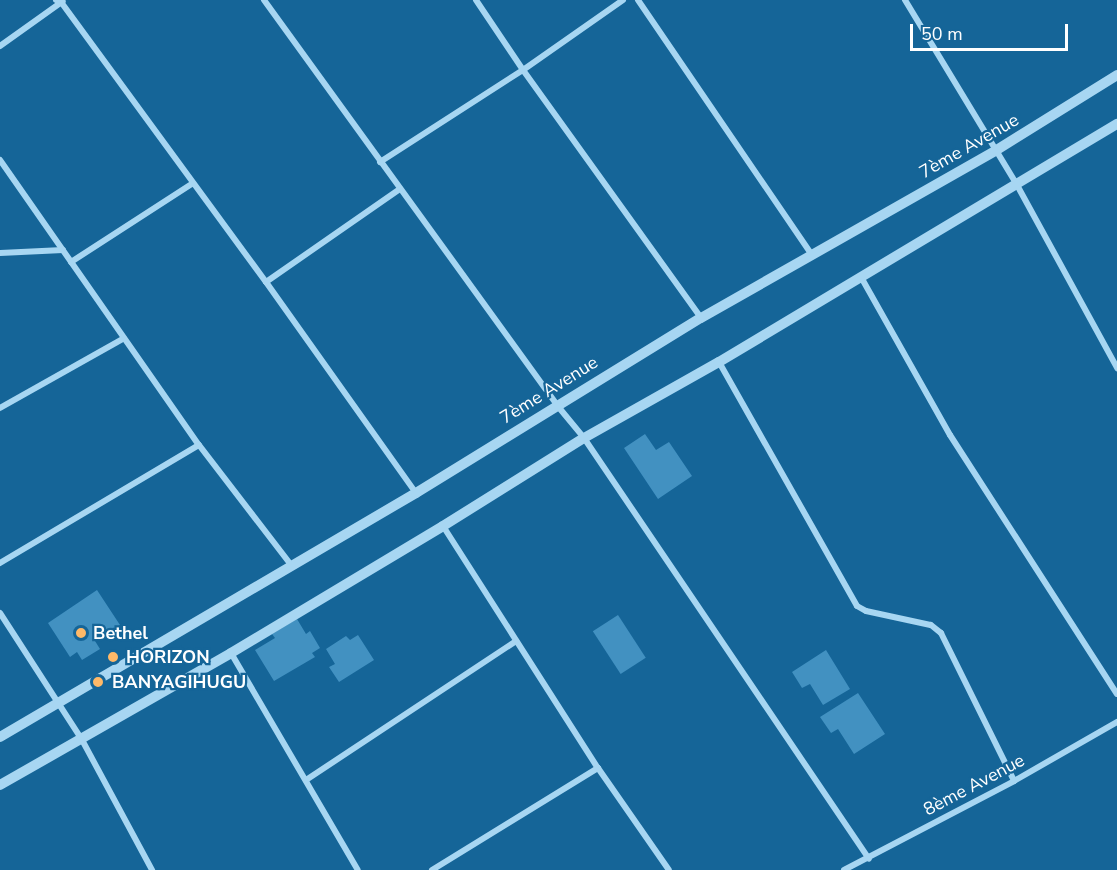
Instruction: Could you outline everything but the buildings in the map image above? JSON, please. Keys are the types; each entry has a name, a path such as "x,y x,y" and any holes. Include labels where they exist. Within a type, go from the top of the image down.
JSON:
{"street":[{"path":"264,0 556,404 584,438 869,859"},
{"path":"476,0 523,70 701,318"},
{"path":"380,162 523,70 623,0"},
{"path":"638,0 812,255"},
{"path":"905,0 1017,185 1117,368"},
{"path":"0,46 60,1 266,282 416,493"},
{"name":"7ème Avenue","path":"0,737 416,493 556,404 701,318 995,150 1117,75"},
{"path":"0,785 231,653 443,526 584,438 719,362 1117,124"},
{"path":"0,160 199,445 291,565"},
{"path":"71,262 193,183"},
{"path":"266,282 400,189"},
{"path":"0,253 63,250"},
{"path":"861,277 950,435 1117,694"},
{"path":"0,408 124,338"},
{"path":"719,362 856,606 866,611 931,625 941,633 1014,781"},
{"path":"0,563 199,445"},
{"path":"443,526 598,768 669,870"},
{"path":"0,613 81,738 152,870"},
{"path":"306,780 516,641"},
{"path":"231,653 358,870"},
{"name":"8ème Avenue","path":"844,870 869,859 1014,781 1117,722"},
{"path":"432,870 598,768"}],"place":[{"name":"Bethel","path":"81,633"},
{"name":"HORIZON","path":"113,657"},
{"name":"BANYAGIHUGU","path":"98,682"}]}
